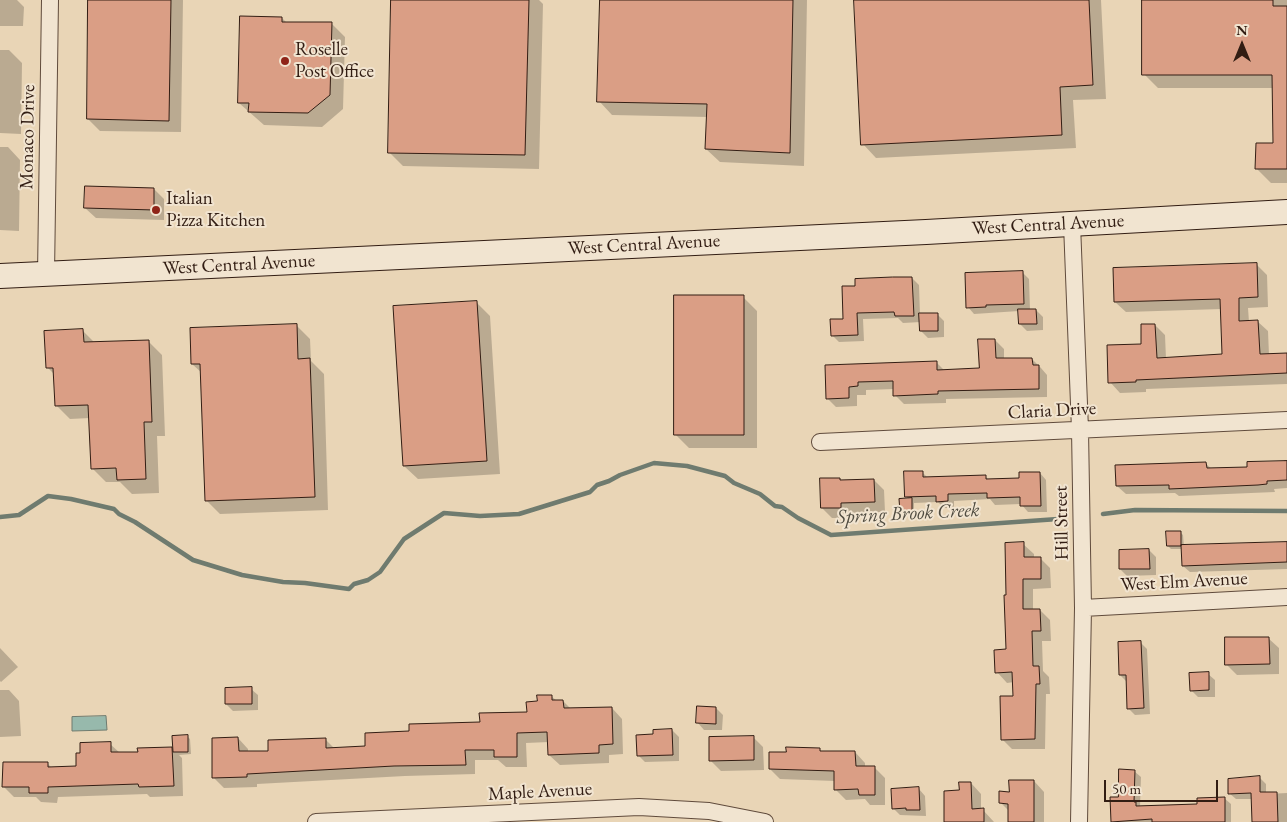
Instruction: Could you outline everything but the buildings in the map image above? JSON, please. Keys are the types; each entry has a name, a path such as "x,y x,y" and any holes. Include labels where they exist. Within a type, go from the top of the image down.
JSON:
{"street":[{"name":"Monaco Drive","path":"46,274 50,0"},
{"name":"West Central Avenue","path":"0,276 1287,212"},
{"name":"Hill Street","path":"1072,224 1080,430 1083,608 1079,822"},
{"name":"Claria Drive","path":"820,442 1287,420"},
{"name":"West Elm Avenue","path":"1083,608 1287,597"},
{"name":"Maple Avenue","path":"316,822 499,818 639,807 709,811 765,822"}],"shaded area":[{"path":"106,716 107,730 72,731 72,717"}],"waterway":[{"name":"Spring Brook Creek","path":"0,517 19,515 48,496 71,499 114,509 193,560 242,575 283,582 349,589 354,584 368,580 380,572 404,539 444,513 480,516 519,514 590,492 597,485 654,463 687,466 725,476 734,483 760,494 775,506 782,507 798,518 831,535 1058,519"},
{"name":"Spring Brook Creek","path":"1103,514 1135,510 1287,511"}],"place":[{"name":"Roselle Post Office","path":"285,61"},
{"name":"Italian Pizza Kitchen","path":"156,210"}]}
